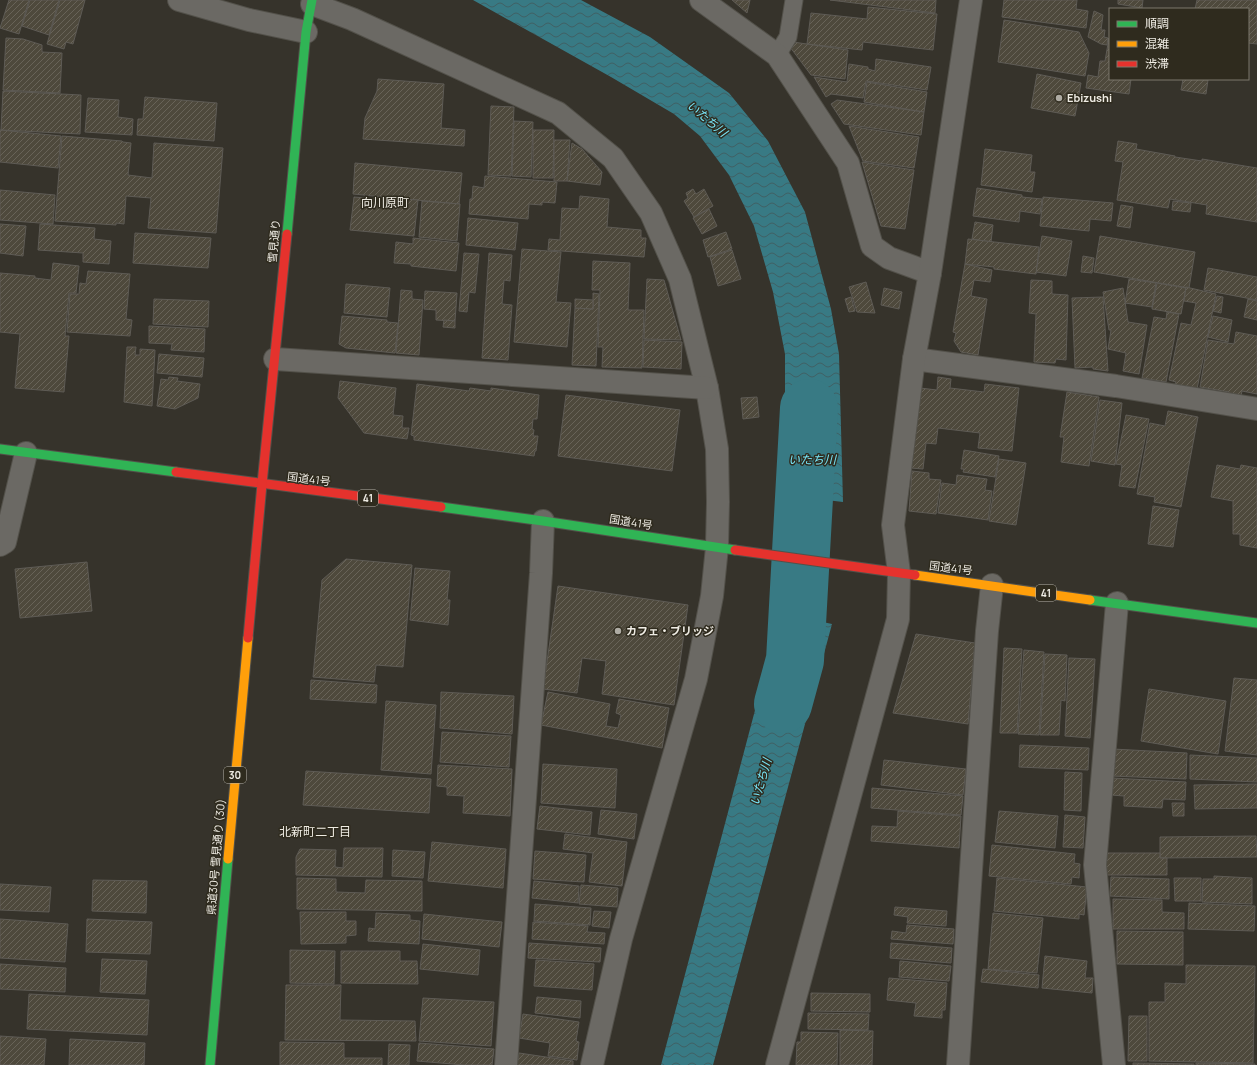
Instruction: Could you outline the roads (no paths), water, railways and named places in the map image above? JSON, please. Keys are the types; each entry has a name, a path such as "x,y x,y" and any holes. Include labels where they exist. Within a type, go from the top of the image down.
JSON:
{"main road":[{"name":"雪見通り","path":"262,484 306,32 312,2"},
{"name":"国道41号","path":"0,449 543,520 836,564 1257,623"},
{"name":"県道30号 雪見通り (30)","path":"210,1065 262,484"}],"street":[{"path":"179,0 249,20 306,32"},
{"path":"701,0 777,55 848,163 872,246 890,258 930,273"},
{"path":"777,1065 898,619 899,573 893,525 914,359 930,273 971,0"},
{"path":"312,2 558,113 613,158 651,213 680,279 707,388 717,449 718,502 726,548 712,596 696,680 621,939 592,1065"},
{"path":"275,359 707,388"},
{"path":"914,359 1116,386 1257,409"},
{"path":"0,545 5,542 26,453"},
{"path":"506,1065 541,574 543,520"},
{"path":"958,1065 987,631 992,585"},
{"path":"1114,1065 1095,864 1117,603"}],"lane":[{"path":"777,55 788,37 794,0"}],"water":[{"name":"いたち川","path":"473,0 581,0 650,37 729,93 768,141 805,212 831,309 839,354 843,502 818,499 819,491 804,489 802,497 779,494 785,441 785,354 773,292 754,226 729,175 700,136 674,114"},
{"name":"いたち川","path":"780,616 793,619 796,626 804,629 809,619 832,624 713,1065 661,1065"}],"waterway":[{"name":"いたち川","path":"783,704 795,660 809,408"}],"place":[{"name":"Ebizushi","path":"1059,98"},
{"name":"カフェ・ブリッジ","path":"618,631"}],"district":[{"name":"向川原町","path":"385,203"},
{"name":"北新町二丁目","path":"315,832"}]}
